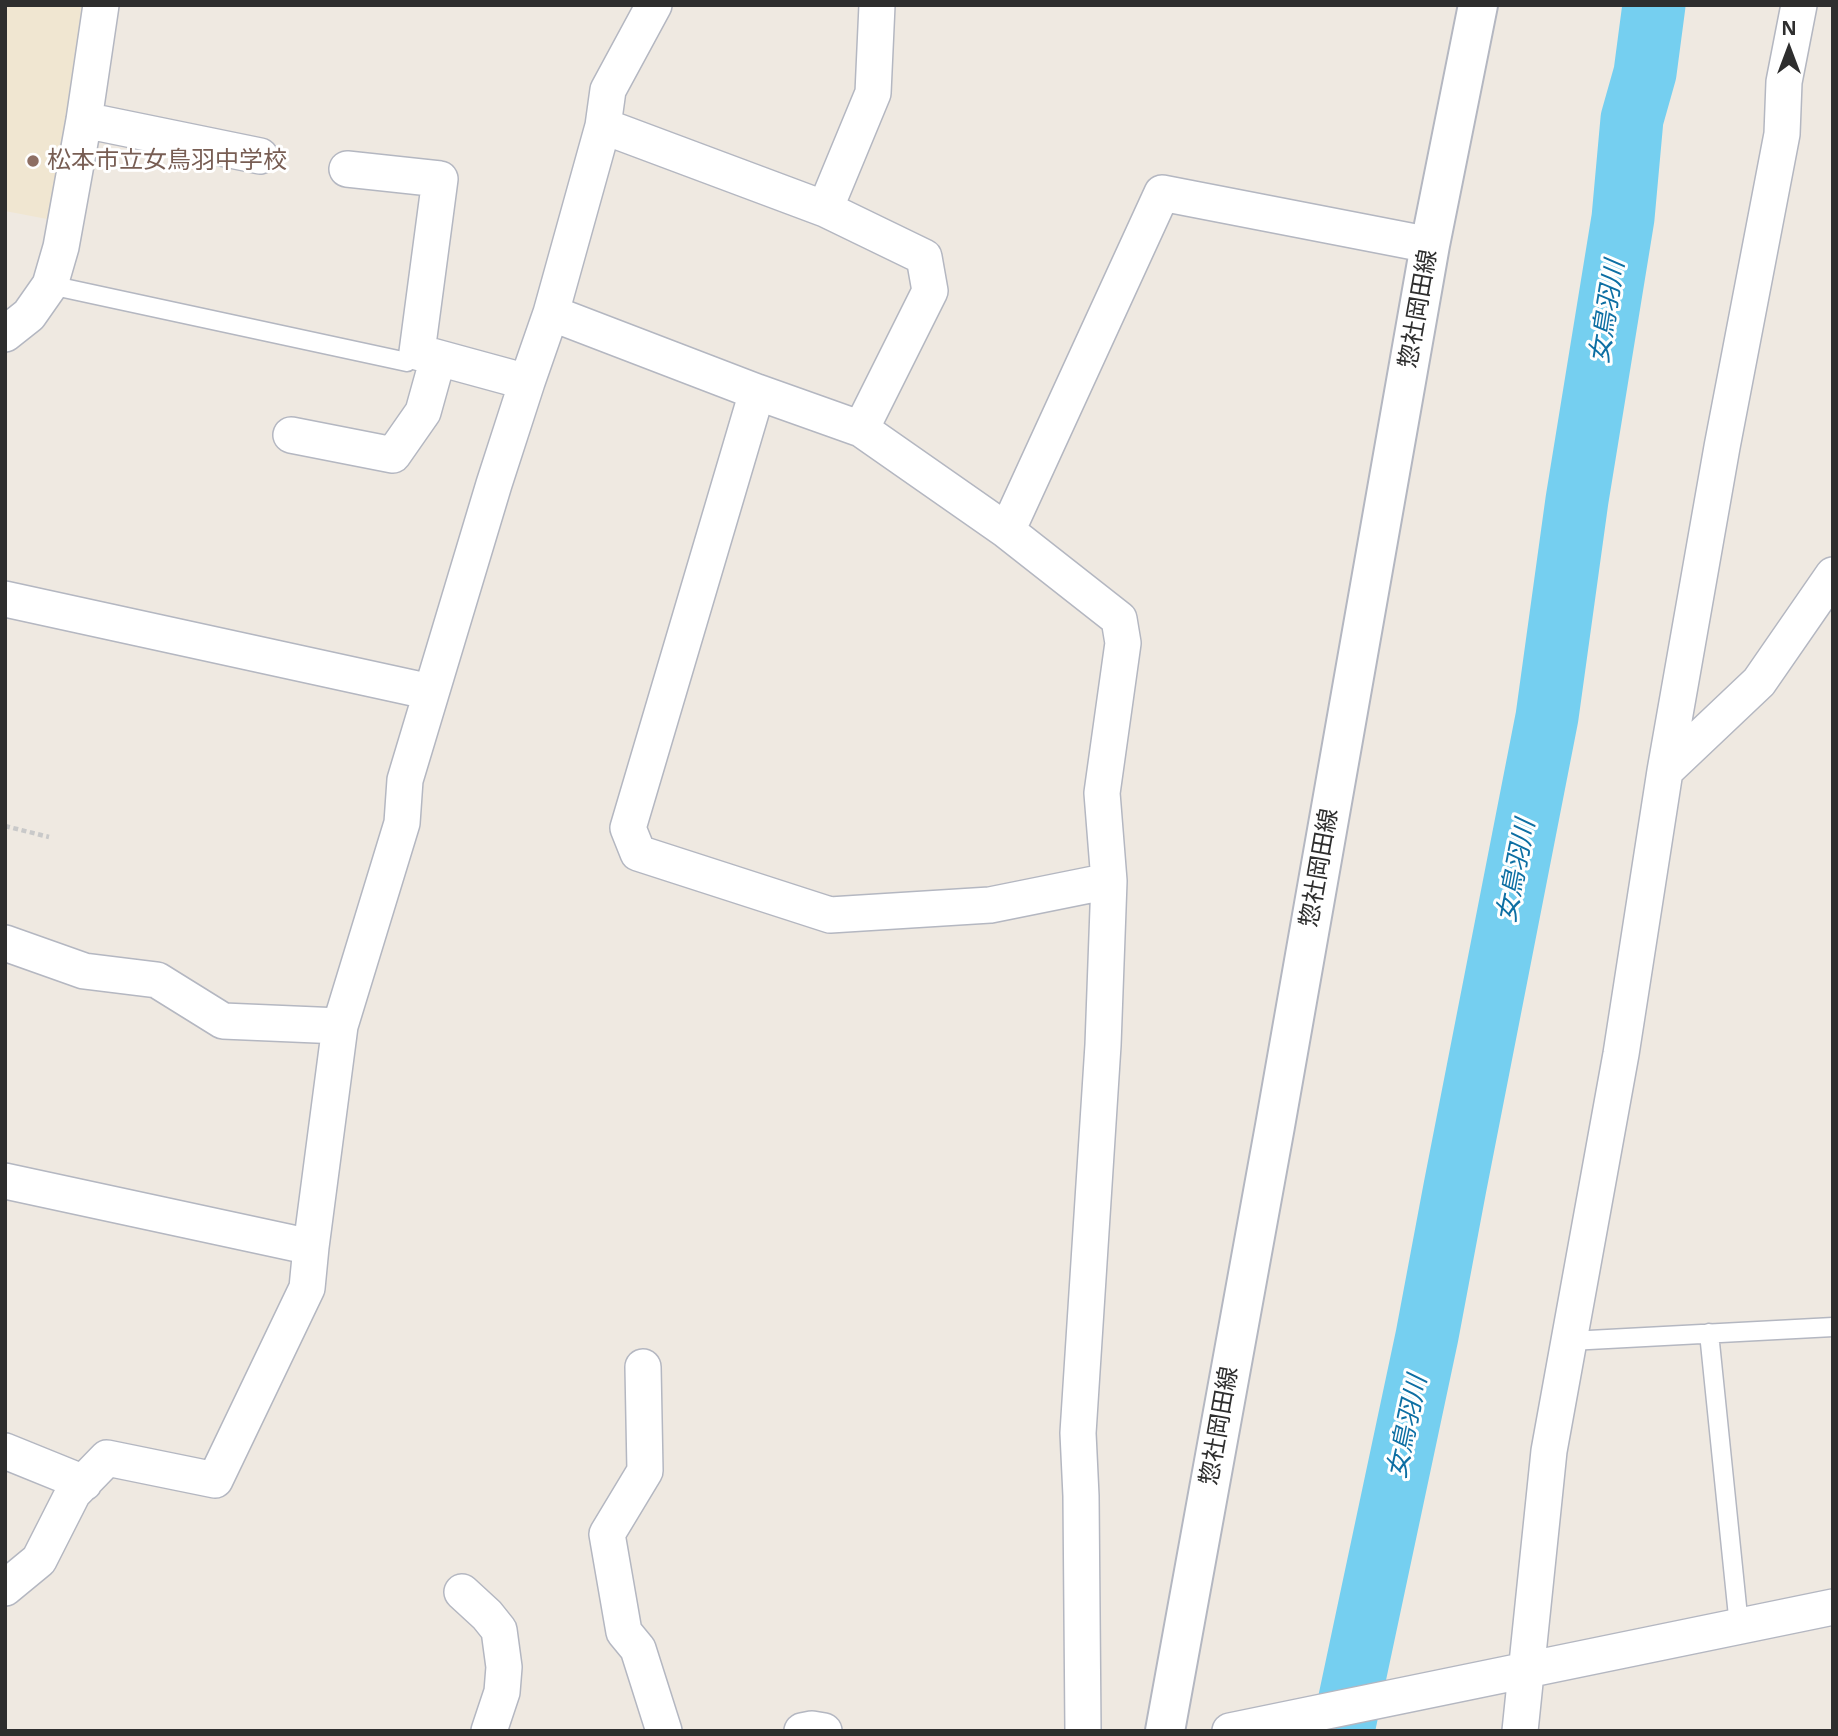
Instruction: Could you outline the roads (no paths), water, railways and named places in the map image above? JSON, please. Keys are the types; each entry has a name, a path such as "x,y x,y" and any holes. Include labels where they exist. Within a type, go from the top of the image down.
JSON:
{"main road":[{"name":"惣社岡田線","path":"1165,1731 1430,245 1478,5"}],"street":[{"path":"5,334 29,315 50,285 61,247 101,5"},
{"path":"5,1588 39,1560 73,1493 107,1458 215,1480 307,1288 340,1026 402,823 405,780 494,484 551,313 603,126 608,90 654,5"},
{"path":"825,209 873,93 877,5"},
{"path":"1520,1731 1515,1672 1549,1451 1621,1054 1665,771 1722,447 1782,134 1784,82 1799,5"},
{"path":"84,120 260,156"},
{"path":"603,126 825,209 924,257 930,291 861,429"},
{"path":"291,435 393,455 423,412 440,179 347,169"},
{"path":"1007,531 1162,193 1430,245"},
{"path":"551,313 861,429 1007,531 1119,619 1123,643 1102,793 1109,881 1103,1045 1078,1433 1083,1731"},
{"path":"427,355 527,382"},
{"path":"757,392 628,828 638,853 830,915 990,905 1109,881"},
{"path":"1665,771 1759,682 1833,575"},
{"path":"5,599 431,692"},
{"path":"5,943 84,971 156,979 223,1021 340,1026"},
{"path":"5,1181 311,1247"},
{"path":"643,1367 645,1471 607,1534 624,1632 638,1648 664,1731"},
{"path":"5,1451 84,1483"},
{"path":"462,1592 499,1630 504,1667 502,1692 489,1731"},
{"path":"1230,1731 1833,1607"},
{"path":"802,1731 824,1731"}],"lane":[{"path":"50,285 407,362 427,355"},
{"path":"1570,1341 1833,1327"},
{"path":"1709,1333 1739,1626"}],"waterway":[{"name":"女鳥羽川","path":"1343,1731 1427,1336 1547,717 1577,500 1623,218 1632,119 1645,73 1654,5"}],"place":[{"name":"松本市立女鳥羽中学校","path":"33,161"}]}
